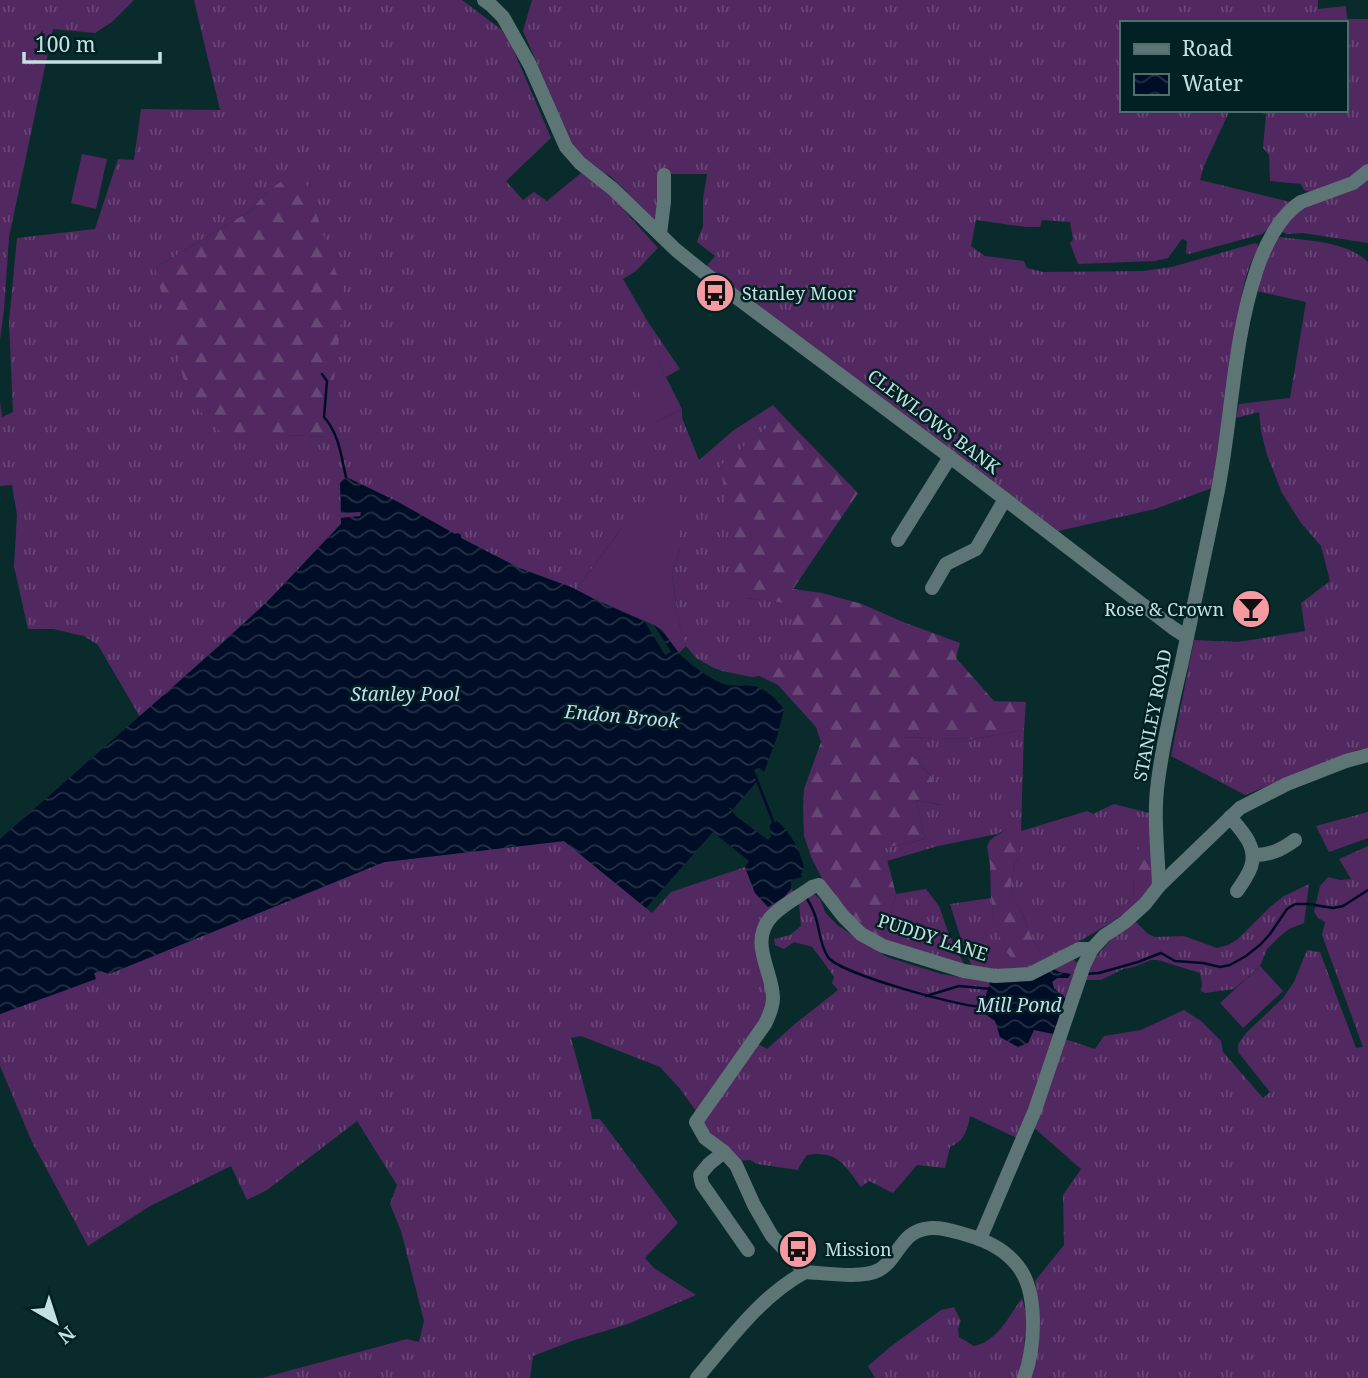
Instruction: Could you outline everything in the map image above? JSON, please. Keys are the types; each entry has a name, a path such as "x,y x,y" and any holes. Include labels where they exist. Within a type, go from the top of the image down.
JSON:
{"street":[{"name":"CLEWLOWS BANK","path":"484,0 503,17 516,39 566,147 580,163 613,189 676,250 1187,637"},
{"name":"STANLEY ROAD","path":"1159,886 1156,823 1158,782 1218,489 1245,309 1256,271 1264,250 1293,207 1353,183 1368,171"},
{"path":"660,234 664,175"},
{"path":"898,540 950,457"},
{"path":"932,588 946,565 976,549 1005,499"},
{"path":"980,1239 1035,1110 1084,965 1092,949 1104,936 1145,904 1159,886 1240,808 1287,784 1368,755"},
{"path":"1230,817 1250,842 1253,855 1251,867 1237,891"},
{"path":"1253,855 1269,855 1295,840"},
{"name":"PUDDY LANE","path":"805,1272 772,1236 736,1165 705,1138 696,1122 765,1024 771,1010 774,997 761,939 771,916 819,885 861,934 883,946 964,971 995,976 1030,974 1079,949 1092,949"},
{"path":"724,1153 700,1175 702,1184 748,1250"},
{"path":"697,1378 740,1326 787,1282 805,1272 868,1274 887,1264 903,1242 916,1232 930,1228 946,1228 980,1239 999,1250 1017,1264 1023,1274 1033,1314 1033,1332 1024,1378"}],"green space":[{"path":"0,0 134,0 113,21 95,33 53,29 9,237 0,340"},
{"path":"194,0 462,0 502,30 513,49 551,138 506,181 523,200 534,192 547,201 581,173 607,191 658,248 636,271 623,279 680,369 666,377 659,363 654,423 682,409 682,418 699,460 734,430 773,405 782,415 721,466 746,598 792,603 792,661 752,672 759,676 752,677 722,671 696,658 686,646 679,623 672,575 680,549 621,529 576,590 519,568 346,477 341,512 361,512 361,517 341,518 341,524 267,602 140,717 98,645 84,636 53,629 28,629 14,566 17,515 12,485 0,486 0,402 2,417 13,412 9,322 17,238 95,229 118,159 134,160 141,109 220,110","holes":["267,192 327,437 288,435 155,268 250,211"]},
{"path":"532,0 1318,0 1318,9 1346,6 1347,19 1368,19 1368,166 1355,177 1309,192 1304,190 1301,184 1270,181 1269,155 1263,148 1266,114 1258,112 1347,112 1347,21 1120,21 1120,112 1229,112 1200,180 1290,202 1262,234 1189,254 1186,253 1187,241 1182,239 1168,258 1155,261 1078,264 1070,243 1073,240 1070,222 1042,220 1040,227 1026,227 976,220 971,246 985,256 1024,261 1027,268 1043,272 1143,271 1172,267 1252,244 1258,245 1243,290 1212,488 1155,509 1058,531 706,267 715,256 697,242 703,226 707,174 662,174 659,223 648,218 610,176 594,168 576,153 523,31"},
{"path":"82,154 107,159 96,209 71,203"},
{"path":"287,177 305,180 344,296 327,437 223,434 189,400 155,268 250,211 267,192"},
{"path":"1368,179 1368,243 1282,232 1291,214"},
{"path":"1280,237 1338,246 1368,262 1368,748 1245,795 1171,756 1194,640 1238,642 1305,631 1301,603 1330,581 1321,546 1301,523 1282,493 1267,455 1259,412 1236,418 1239,404 1290,398 1306,302 1256,291 1274,241"},
{"path":"659,363 682,409 654,423 631,377"},
{"path":"782,415 858,493 793,589 822,593 862,604 960,643 956,658 994,701 1026,702 1024,730 973,739 901,737 913,757 931,776 942,805 916,800 925,839 884,848 896,894 884,942 862,930 829,892 804,836 804,789 821,742 816,727 778,685 751,672 769,660 792,661 792,604 746,598 735,588 721,465"},
{"path":"680,478 680,549 672,575 679,623 686,646 679,653 662,630 654,625 576,590 621,529"},
{"path":"1024,730 1021,831 1087,811 1093,814 1114,804 1149,813 1151,833 1134,878 1133,899 1106,920 1107,925 1046,961 1010,891 1014,865 1019,857 1006,829 997,834 938,846 887,861 884,848 925,839 916,800 941,805 931,776 913,757 900,737 973,739"},
{"path":"1368,812 1368,838 1329,852 1316,826"},
{"path":"1006,829 1021,831 1022,844 1014,865 1010,891 1046,961 1037,966 1020,969 1006,951 994,924 991,898 987,846 990,840"},
{"path":"1151,833 1153,884 1140,902 1107,925 1106,920 1133,899 1137,854 1145,838"},
{"path":"564,841 652,913 671,892 745,867 755,893 783,898 791,888 796,896 762,926 771,998 767,1012 696,1111 660,1067 581,1036 571,1038 592,1119 600,1119 678,1223 645,1258 654,1268 696,1295 628,1324 533,1356 530,1378 262,1378 407,1339 419,1342 424,1321 401,1231 390,1204 397,1185 357,1121 267,1190 247,1200 231,1166 150,1206 88,1246 32,1142 0,1066 0,1014 95,979 93,973 101,971 109,974 384,862"},
{"path":"1368,846 1368,1378 1030,1378 1038,1318 1035,1281 1064,1245 1063,1195 1081,1169 1032,1126 1065,1039 1095,1049 1104,1036 1141,1030 1184,1010 1201,1021 1221,1041 1223,1052 1263,1098 1270,1092 1238,1052 1238,1044 1283,998 1294,982 1307,950 1320,952 1356,1048 1363,1047 1322,935 1325,922 1314,912 1320,886 1328,877 1351,879 1339,859"},
{"path":"1309,884 1304,923 1279,937 1267,949 1260,966 1234,989 1205,993 1201,991 1200,973 1158,960 1123,969 1101,980 1085,980 1105,946 1135,921 1155,937 1184,936 1217,948 1238,939 1271,906 1284,896"},
{"path":"926,889 939,906 950,937 966,968 884,942 896,894"},
{"path":"813,893 837,925 887,957 941,974 990,982 1034,1029 1054,988 1052,982 1057,978 1068,978 1070,974 1050,967 1074,960 1078,964 1019,1139 970,1116 964,1135 950,1147 945,1168 917,1165 893,1193 869,1181 861,1187 839,1161 826,1155 807,1155 798,1170 757,1164 750,1160 737,1161 706,1134 703,1120 758,1044 767,1049 838,990 832,983 833,975 812,947 794,942 784,949 775,945 774,939 790,935 801,926 799,903"},
{"path":"991,898 994,924 1020,969 973,969 950,904"},
{"path":"1260,966 1283,991 1243,1028 1220,1003"},
{"path":"1022,1298 1026,1313 1023,1370 1020,1378 875,1378 868,1366 941,1310 954,1307 961,1321 959,1337 974,1346 982,1344 996,1334"}],"water":[{"name":"Stanley Pool","path":"346,477 455,534 458,533 461,538 519,568 571,587 645,622 665,655 671,652 654,625 683,657 711,678 730,685 754,686 771,695 784,709 764,772 760,768 755,769 753,774 758,780 733,809 728,807 768,840 771,837 770,824 777,821 791,836 800,855 804,868 802,877 791,880 791,889 783,898 768,907 755,893 745,867 749,861 713,832 646,908 564,841 384,862 109,974 101,971 94,973 96,979 0,1014 0,839 267,602 341,524 341,518 360,516 361,512 341,513 340,483"},
{"name":"Mill Pond","path":"1050,967 1071,974 1068,978 1057,978 1052,982 1054,988 1066,999 1053,1034 1034,1030 1028,1043 1018,1047 1000,1037 995,1021 981,1011 990,982"}],"waterway":[{"path":"322,374 327,381 324,417 336,438 346,477"},
{"name":"Endon Brook","path":"751,769 774,824"},
{"name":"Endon Brook","path":"1085,974 1099,973 1161,953 1175,961 1220,967 1230,965 1261,944 1287,909 1295,904 1333,908 1343,906 1368,890"},
{"name":"Endon Brook","path":"806,897 815,915 822,945 828,957 837,964 902,988 953,1002 985,1007"},
{"path":"926,996 959,986 991,989"}],"place":[{"name":"Stanley Moor","path":"715,293"},
{"name":"Rose & Crown","path":"1251,609"},
{"name":"Mission","path":"798,1249"}]}
